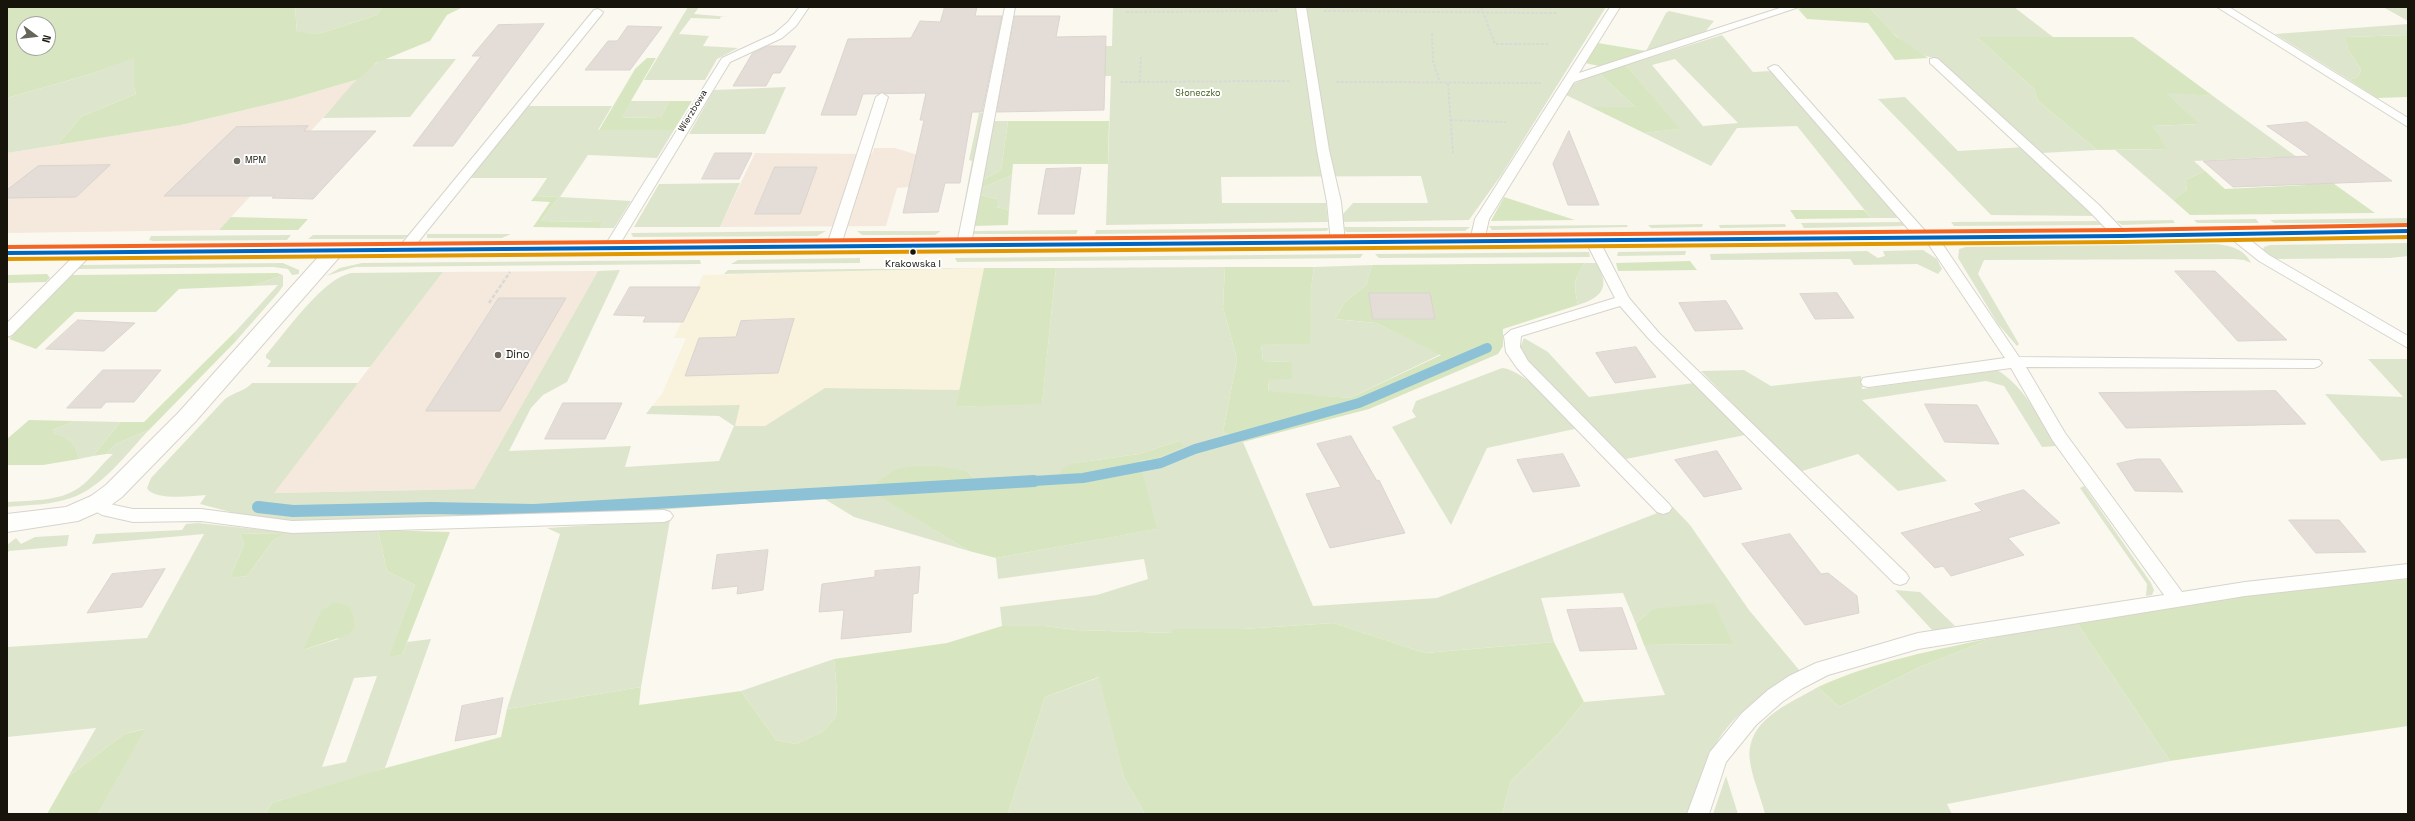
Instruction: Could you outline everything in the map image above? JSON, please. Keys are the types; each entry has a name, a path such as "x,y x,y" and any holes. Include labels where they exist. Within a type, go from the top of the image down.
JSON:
{"main road":[{"path":"7,254 834,245 1477,241 1926,236 2121,236 2408,231"},
{"path":"10,526 62,517 96,504 119,486 187,417 335,250"}],"lane":[{"name":"Wierzbowa","path":"612,247 726,60 778,36 792,24 804,7"},
{"path":"964,244 1010,7"},
{"path":"1477,241 1482,219 1614,7"},
{"path":"1569,80 1794,7"},
{"path":"2222,7 2408,123"},
{"path":"1302,9 1323,150 1334,202 1338,242"},
{"path":"405,249 598,12"},
{"path":"1934,61 2095,209 2121,236"},
{"path":"1774,68 1926,236 2015,362 2059,437 2178,600"},
{"path":"834,245 882,97"},
{"path":"2234,234 2257,254 2408,343"},
{"path":"1592,240 1623,300 1654,336 1900,578"},
{"path":"7,332 85,253"},
{"path":"1623,300 1516,333 1512,336 1512,348 1514,355 1530,373 1663,508"},
{"path":"1869,382 2015,362 2314,363"},
{"path":"96,504 106,510 124,514 199,514 252,524 292,527 664,516"},
{"path":"1698,814 1717,758 1749,719 1780,692 1823,669 1918,642 2245,589 2408,571"}],"path":[{"path":"1481,7 1495,44 1549,44"},
{"path":"1126,12 1302,9 1556,13"},
{"path":"1432,33 1433,61 1440,83"},
{"path":"1140,82 1141,57"},
{"path":"1120,82 1313,81 1548,83"},
{"path":"1448,83 1453,152"},
{"path":"1450,120 1506,122"},
{"path":"489,303 513,268"}],"shaded area":[{"path":"359,79 219,230 7,233 7,153 181,125 291,99"},
{"path":"874,148 895,148 918,155 910,187 897,188 886,226 720,227 755,153 872,154"},
{"path":"984,268 960,390 825,388 765,426 735,426 740,405 652,406 662,394 686,338 674,338 703,275"},
{"path":"598,271 474,489 273,493 443,272"}],"green space":[{"path":"7,7 295,7 297,32 318,34 377,15 382,7 463,7 447,15 430,41 376,63 359,79 291,99 181,125 57,145 82,116 136,94 134,87 134,58 91,74 7,98"},
{"path":"295,7 382,7 377,15 318,34 297,33"},
{"path":"688,7 699,7 694,14 721,16 720,19 691,18 679,34 709,36 703,46 738,48 717,59 705,80 644,80"},
{"name":"Słoneczko","path":"1113,7 1606,7 1502,174 1469,220 1340,222 1343,214 1353,203 1428,203 1421,176 1221,177 1222,203 1326,203 1328,222 1106,225 1111,76 1056,76 1050,46 1112,46"},
{"path":"1804,7 1869,7 1897,37 1928,58 1895,60 1868,23 1807,19 1798,9"},
{"path":"1869,7 2014,7 2053,37 1977,37 2034,89 2038,101 2097,150 2042,153 1937,58 1928,57 1909,46 1891,31"},
{"path":"2383,7 2408,7 2408,21"},
{"path":"1669,11 1714,21 1704,33 1646,51 1666,13"},
{"path":"2408,24 2408,35 2347,37 2348,49 2361,70 2358,77 2349,80 2275,34"},
{"path":"1722,35 1753,72 1771,71 1898,218 1871,218 1797,126 1737,128 1711,166 1644,133 1679,129 1626,65","holes":["1675,59 1738,123 1703,126 1652,65"]},
{"path":"2408,35 2408,97 2377,98 2349,80 2358,77 2361,70 2348,49 2346,37"},
{"path":"1977,37 2133,37 2213,96 2167,93 2199,124 2153,126 2167,149 2097,150 2038,101 2034,89"},
{"path":"1598,43 1646,51 1599,66 1585,63"},
{"path":"135,57 134,87 136,94 82,116 57,145 7,153 7,98 91,74"},
{"path":"647,58 656,58 621,118 661,117 669,101 692,101 674,130 599,130 635,69"},
{"path":"384,59 456,59 410,117 323,118 359,77 375,64"},
{"path":"1626,65 1680,129 1644,133 1591,107 1635,107 1599,73"},
{"path":"1599,73 1635,107 1591,107 1566,95 1571,85"},
{"path":"786,87 765,134 689,134 714,90"},
{"path":"2166,92 2213,96 2323,176 2293,174 2274,157 2194,161 2205,171 2185,180 2187,189 2173,200 2115,150 2166,149 2153,126 2198,124"},
{"path":"1905,97 1958,151 2025,147 2096,216 1991,215 1878,99"},
{"path":"630,101 669,101 661,117 620,118"},
{"path":"527,106 612,106 598,130 674,130 657,158 588,155 560,197 631,201 614,228 600,228 601,222 541,221 559,197 535,196 547,178 470,178"},
{"path":"979,113 984,113 964,217 960,226 972,161 969,160"},
{"path":"993,121 1008,121 1001,170 981,181"},
{"path":"1008,121 1109,121 1108,164 1013,164 1012,175 980,189 981,181 1001,170"},
{"path":"2205,171 2225,189 2307,185 2293,174 2323,176 2375,213 2190,215 2173,200 2187,189 2185,180"},
{"path":"1012,175 1009,210 997,207 997,199 980,195 980,189"},
{"path":"740,183 720,227 634,227 659,184"},
{"path":"980,195 997,199 997,207 1009,210 1008,225 974,226"},
{"path":"535,196 559,197 541,221 602,222 600,228 533,227 550,202 531,201"},
{"path":"1504,197 1575,220 1491,221"},
{"path":"1790,210 1864,210 1871,218 1796,219"},
{"path":"231,217 308,219 298,230 219,230"},
{"path":"2408,218 2408,223 2274,223 2270,220"},
{"path":"2256,219 2259,223 2197,223 2194,220"},
{"path":"2173,220 2175,223 2122,225 2116,221"},
{"path":"2100,221 2103,225 1954,226 1951,222"},
{"path":"1903,222 1904,226 1804,228 1801,223"},
{"path":"1703,224 1702,227 1651,228 1648,225"},
{"path":"1785,224 1786,227 1720,228 1719,225"},
{"path":"1627,225 1628,227 1492,230 1489,226"},
{"path":"1344,227 1470,227 1465,231 1346,232"},
{"path":"1329,228 1327,231 1095,234 1096,230"},
{"path":"1078,230 1076,234 973,234 974,231"},
{"path":"826,231 817,236 633,237 631,233"},
{"path":"857,231 941,231 935,235 862,235"},
{"path":"427,234 511,234 502,238 427,238"},
{"path":"291,235 287,240 149,240 151,236"},
{"path":"313,235 409,235 403,239 308,239"},
{"path":"2408,243 2408,256 2390,258 2273,259 2263,250 2264,247 2270,245"},
{"path":"2226,245 2241,251 2251,263 2244,260 2234,259 1984,260 1978,274 2019,344 2017,346 1998,324 1958,258 1959,249 1966,247"},
{"path":"1923,250 1937,259 1942,269 1938,274 1917,264 1854,265 1850,259 1711,260 1710,254 1867,251 1878,258 1885,256 1883,251"},
{"path":"1686,251 1685,255 1617,256 1618,252"},
{"path":"1589,252 1590,257 1379,258 1375,254"},
{"path":"1363,254 1360,258 957,262 955,258"},
{"path":"860,258 860,263 731,264 738,260"},
{"path":"700,260 701,264 355,267 326,276 340,268 362,263"},
{"path":"1690,261 1697,270 1618,271 1616,263"},
{"path":"283,263 299,270 299,274 292,275 288,269 273,267 78,269 81,265"},
{"path":"1585,263 1597,263 1601,271 1603,285 1602,290 1598,295 1587,302 1578,305 1575,287 1576,278"},
{"path":"1585,263 1576,278 1575,287 1578,305 1503,329 1503,346 1498,354 1369,409 1243,442 1223,432 1237,359 1223,307 1225,267 1314,267 1311,289 1310,344 1261,345 1263,361 1292,362 1292,379 1269,380 1268,391 1350,398 1441,355 1376,323 1335,319 1344,303 1366,285 1372,265"},
{"path":"1372,265 1366,285 1344,303 1335,319 1376,323 1441,354 1350,398 1268,392 1269,380 1291,362 1263,361 1261,345 1309,343 1311,289 1314,267"},
{"path":"1225,267 1223,307 1237,359 1223,432 1243,442 1313,606 1437,598 1673,507 1690,525 1749,610 1800,671 1753,703 1732,722 1723,733 1710,753 1700,779 1691,814 1502,814 1511,781 1560,732 1584,702 1665,695 1644,645 1732,644 1652,609 1636,624 1623,593 1541,598 1554,642 1425,653 1334,623 1242,629 1172,629 1173,633 1076,630 1045,626 1002,626 1000,607 1097,595 1148,579 1144,559 998,579 996,558 1156,529 1140,461 1154,459 1179,441 1139,454 1074,463 1059,484 984,488 967,471 880,496 969,551 854,517 823,498 576,516 297,522 254,518 200,504 206,495 183,497 165,496 157,495 147,488 151,478 225,399 246,388 252,383 358,383 274,493 474,489 598,271 620,270 567,382 543,395 531,408 509,451 631,446 625,467 719,461 734,426 719,416 646,414 652,406 740,405 735,426 765,426 825,388 960,390 957,407 1042,403 1056,268"},
{"path":"984,268 724,274 728,270"},
{"path":"984,268 1056,268 1042,404 956,407"},
{"path":"443,272 370,367 267,367 271,361 266,358 266,355 305,308 328,285 340,277 351,273"},
{"path":"277,273 283,275 252,286 179,289 156,312 75,312 36,349 9,339 72,275"},
{"path":"47,274 50,278 46,282 7,283 7,275"},
{"path":"283,275 283,286 278,293 235,342 235,332 278,285 252,286"},
{"path":"235,332 235,342 149,430 116,444 106,454 93,456 120,422 144,422"},
{"path":"1524,338 1548,352 1589,397 1694,383 1745,435 1626,459 1532,368 1520,348"},
{"path":"2368,359 2408,359 2408,458 2381,461 2325,394 2403,397"},
{"path":"1502,368 1511,370 1532,384 1579,428 1487,448 1451,525 1392,427 1416,417 1412,411 1416,401"},
{"path":"1744,370 1771,386 1861,376 1862,389 1997,370 2016,385 2024,394 2057,446 2042,447 2004,386 1986,381 1862,400 1947,481 1898,491 1858,454 1799,472 1701,371"},
{"path":"29,420 75,421 53,430 53,433 67,439 73,445 79,459 43,465 7,465 7,439"},
{"path":"75,421 120,422 93,456 79,459 73,445 67,439 53,433 53,430"},
{"path":"149,430 104,478 83,493 56,502 7,507 7,502 54,498 72,492 93,475 113,454 106,454 116,444"},
{"path":"1179,441 1185,446 1154,459 1140,461 1157,529 996,558 969,551 879,496 877,482 896,469 913,466 938,466 967,471 984,488 1059,484 1061,469 1074,463 1139,454"},
{"path":"2084,486 2151,583 2154,590 2152,595 2146,596 2147,584 2080,488"},
{"path":"670,520 641,687 507,709 560,534 547,528"},
{"path":"198,523 264,530 378,530 387,571 415,585 390,656 402,655 407,642 431,639 385,768 272,803 265,814 98,814 144,729 124,734 68,777 96,728 7,737 7,647 147,638 204,534 92,544 96,534 182,530 186,524","holes":["282,533 272,542 247,576 230,578 244,544 240,534","353,615 338,639 303,650","377,676 346,762 322,767 354,678"]},
{"path":"378,530 450,532 402,655 389,657 415,585 387,571"},
{"path":"283,533 272,542 247,576 230,578 244,544 240,534"},
{"path":"69,535 67,546 9,551 7,555 7,545 16,538 21,544 35,537"},
{"path":"2408,579 2408,726 2170,761 2077,623 2244,595"},
{"path":"1895,590 1920,592 1955,626 1933,631"},
{"path":"333,603 340,603 349,606 353,615 355,627 348,635 303,650 321,611"},
{"path":"1714,603 1733,644 1644,645 1636,624 1652,609"},
{"path":"1334,623 1425,653 1554,642 1584,702 1560,732 1511,781 1502,814 1145,814 1124,778 1099,677 1045,697 1008,814 265,814 272,803 367,773 501,737 507,709 641,687 639,705 741,691 776,740 796,744 822,732 836,717 837,692 834,659 947,643 1002,626 1045,626 1076,630 1172,633 1172,629 1242,629"},
{"path":"2077,623 2170,761 1947,804 1952,814 1765,814 1751,767 1750,747 1754,735 1762,724 1782,707 1818,687 1839,707 1922,666 1996,637"},
{"path":"1996,637 1922,666 1839,707 1818,687 1883,663"},
{"path":"834,659 837,692 836,717 822,732 796,744 776,740 741,691"},
{"path":"1100,677 1124,778 1145,814 1008,814 1045,697"},
{"path":"145,729 98,814 47,814 68,777 124,734"},
{"path":"1726,776 1738,814 1713,814"}],"building":[{"path":"945,7 977,7 975,16 1002,16 982,112 972,112 960,183 945,183 938,212 903,213 924,120 920,120 926,93 863,94 856,115 821,115 848,39 911,38 920,21 940,22"},
{"path":"1015,16 1060,16 1056,37 1106,36 1104,110 997,112"},
{"path":"544,24 453,146 413,146 481,56 472,56 498,25"},
{"path":"628,26 662,27 630,70 585,70 608,41 617,41"},
{"path":"768,46 796,46 780,73 773,73 766,86 733,86 752,54"},
{"path":"2307,122 2392,181 2233,187 2203,161 2310,156 2267,126"},
{"path":"308,126 304,131 376,131 313,199 272,198 275,196 164,196 236,127"},
{"path":"1569,131 1599,205 1568,205 1553,164"},
{"path":"715,153 752,153 739,179 702,179"},
{"path":"110,165 76,197 7,198 7,190 38,166"},
{"path":"775,167 817,167 800,214 755,214"},
{"path":"1081,168 1074,214 1038,214 1046,169"},
{"path":"2175,271 2215,271 2287,340 2238,341"},
{"path":"630,287 700,287 683,322 643,322 646,316 614,315"},
{"path":"1369,293 1430,293 1435,319 1373,319"},
{"path":"1837,293 1854,318 1815,319 1800,294"},
{"name":"Dino","path":"499,298 566,298 500,411 426,411"},
{"path":"1726,301 1743,329 1695,331 1679,303"},
{"path":"794,319 778,373 685,376 699,338 736,337 741,321"},
{"path":"78,320 135,323 104,351 46,349"},
{"path":"1636,347 1656,377 1615,383 1596,353"},
{"path":"103,370 161,370 134,402 106,402 101,408 67,408"},
{"path":"2276,391 2306,424 2126,428 2099,393"},
{"path":"563,403 622,403 605,439 545,439"},
{"path":"1925,404 1977,405 1999,444 1945,442"},
{"path":"1351,436 1377,481 1379,480 1405,533 1330,548 1306,494 1341,487 1317,444"},
{"path":"1717,451 1742,489 1704,497 1675,460"},
{"path":"1563,454 1580,486 1533,492 1517,460"},
{"path":"2138,459 2160,459 2183,492 2135,491 2117,464"},
{"path":"2024,490 2060,523 2008,538 2024,555 1951,576 1943,566 1935,568 1901,533 1982,511 1975,504"},
{"path":"2289,520 2339,520 2366,552 2316,553"},
{"path":"1790,534 1821,574 1828,573 1857,596 1859,613 1805,625 1742,544"},
{"path":"768,550 763,590 737,594 738,586 712,589 717,555"},
{"path":"920,567 918,593 913,594 911,632 841,639 844,610 819,612 822,584 875,577 875,571"},
{"path":"165,569 142,607 87,613 112,574"},
{"path":"1622,608 1637,649 1580,651 1567,610"},
{"path":"503,698 496,734 455,741 462,706"}],"waterway":[{"path":"1022,482 1083,478 1161,463 1195,449 1359,403 1487,348"},
{"path":"1022,482 1034,481"},
{"path":"1017,482 1022,482"},
{"path":"258,507 293,511 431,508 534,510 1022,482"}],"transit line":[{"path":"7,247 2121,230 2408,225"},
{"path":"7,253 2121,236 2408,231"},
{"path":"7,259 2121,242 2408,237"}],"place":[{"name":"MPM","path":"237,161"},
{"name":"Krakowska I","path":"913,252"},
{"name":"Dino","path":"498,355"}]}
